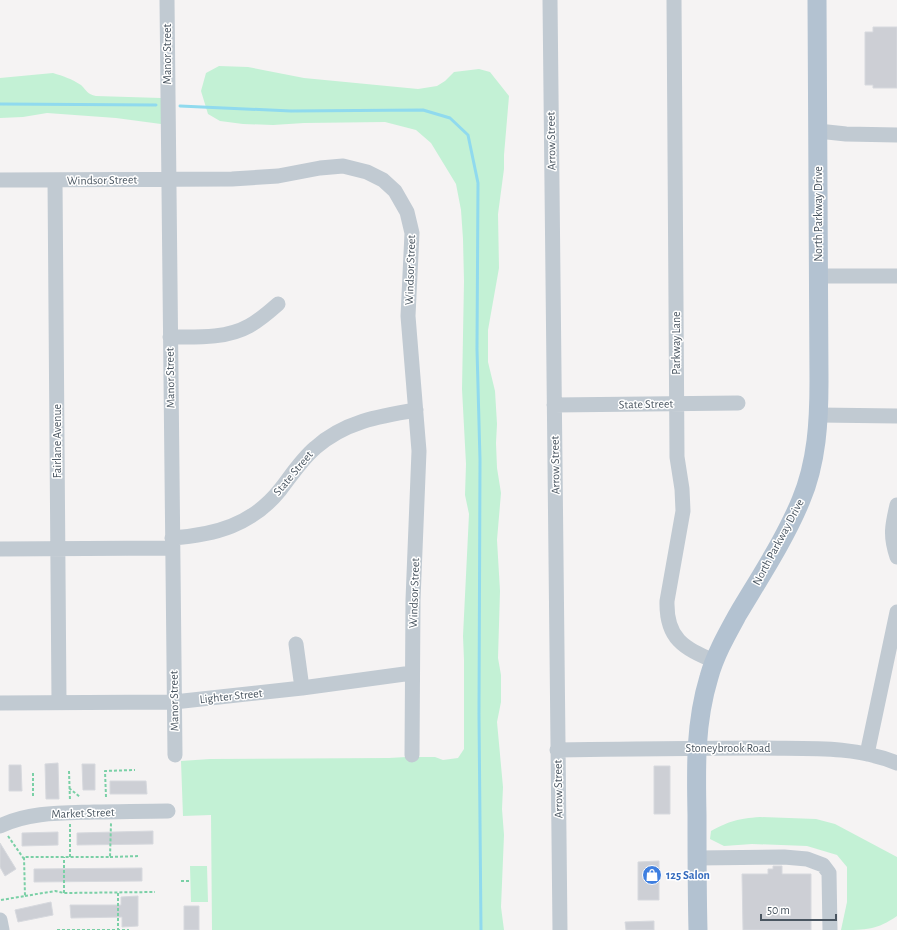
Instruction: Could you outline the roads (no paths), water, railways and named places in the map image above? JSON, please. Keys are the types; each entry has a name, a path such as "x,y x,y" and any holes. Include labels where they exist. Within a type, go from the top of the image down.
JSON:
{"main road":[{"name":"North Parkway Drive","path":"698,930 696,748 701,706 714,661 726,635 787,529 800,503 811,469 815,448 819,415 817,0"}],"street":[{"name":"Manor Street","path":"167,0 175,755"},
{"name":"Arrow Street","path":"550,0 560,930"},
{"name":"Parkway Lane","path":"674,0 677,457 684,503 667,611 672,629 682,644 686,648 714,661"},
{"path":"818,131 852,134 897,135"},
{"name":"Windsor Street","path":"0,180 255,178 343,166 367,172 389,185 404,204 412,233 408,316 419,451 413,600 412,755"},
{"name":"Fairlane Avenue","path":"55,180 59,702"},
{"path":"819,276 897,276"},
{"path":"170,337 215,336 242,330 260,319 278,304"},
{"name":"State Street","path":"554,405 738,404"},
{"name":"State Street","path":"0,549 58,549 172,543 214,532 242,522 258,511 272,499 308,454 328,438 352,425 371,418 416,410"},
{"path":"819,415 897,416"},
{"path":"897,504 893,523 892,540 897,557"},
{"path":"867,754 897,612"},
{"path":"296,644 302,688"},
{"name":"Lighter Street","path":"0,703 174,702 302,688 412,673"},
{"name":"Stoneybrook Road","path":"557,750 696,748 826,749 867,754 897,763"},
{"name":"Market Street","path":"2,829 19,818 39,814 168,811"},
{"path":"697,858 784,857 807,859 822,865 829,873 830,930"},
{"path":"0,920 2,930"}],"waterway":[{"path":"0,104 156,105"},
{"path":"180,106 291,111 423,110 450,118 468,135 478,183 477,349 480,460 479,714 481,930"}],"place":[{"name":"125 Salon","path":"652,875"}]}
